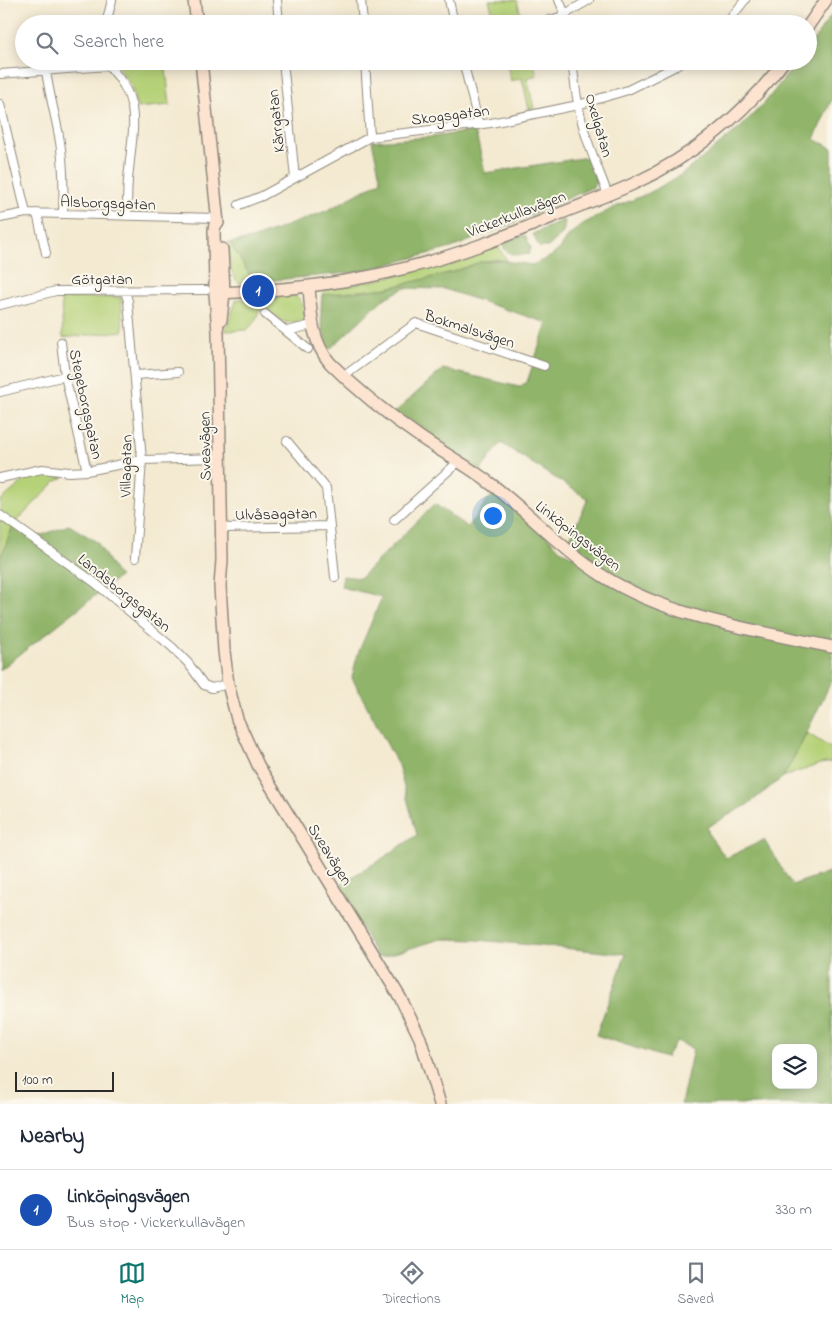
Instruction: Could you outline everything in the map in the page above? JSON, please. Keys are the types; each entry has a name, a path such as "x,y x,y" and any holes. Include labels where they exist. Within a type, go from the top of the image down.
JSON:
{"main road":[{"path":"194,0 195,15"},
{"path":"816,15 826,0"},
{"name":"Sveavägen","path":"202,70 216,218 221,239 215,292 224,306 218,332 222,528 220,578 224,651 228,684 240,726 258,765 409,1015 424,1051 440,1104"},
{"name":"Vickerkullavägen","path":"215,292 270,290 309,286 376,275 437,260 493,241 608,195 658,172 701,144 748,103 776,70"},
{"name":"Linköpingsvägen","path":"309,286 312,325 321,351 330,363 403,426 486,480 574,556 602,576 652,602 688,613 832,647"}],"street":[{"path":"108,15 112,0"},
{"path":"277,0 278,15"},
{"path":"361,0 362,15"},
{"path":"449,0 452,15"},
{"path":"559,0 565,14"},
{"path":"562,15 589,0"},
{"path":"733,15 743,1"},
{"path":"0,74 53,70"},
{"path":"116,70 125,84 132,109 134,135 128,171 127,216"},
{"name":"Kärrgatan","path":"284,70 295,178"},
{"path":"366,70 370,137"},
{"path":"465,70 479,125"},
{"name":"Oxelgatan","path":"573,70 578,104 590,146 608,195"},
{"name":"Skogsgatan","path":"238,205 250,202 370,137 479,125 578,104 628,90 668,70"},
{"path":"46,71 62,159 64,181 63,214"},
{"path":"0,104 26,213"},
{"path":"37,213 46,253"},
{"name":"Alsborgsgatan","path":"0,218 37,213 216,218"},
{"name":"Götgatan","path":"0,305 56,291 215,292"},
{"name":"Villagatan","path":"125,291 128,301 136,375 142,460 134,558"},
{"path":"264,314 308,348"},
{"name":"Bokmalsvägen","path":"344,376 416,323 544,366"},
{"path":"287,331 312,325"},
{"name":"Stegeborgsgatan","path":"61,342 65,376 87,472"},
{"path":"136,375 178,372"},
{"path":"0,392 65,376"},
{"path":"287,441 326,488 335,577"},
{"path":"0,478 42,469 87,472 142,460 220,458"},
{"path":"394,520 458,462"},
{"name":"Landsborgsgatan","path":"0,514 94,582 172,647 188,663 204,685 216,688 228,684"},
{"name":"Ulvåsagatan","path":"222,528 330,526"}],"green space":[{"path":"489,0 517,0 521,15 493,15"},
{"path":"832,14 832,99 814,139 832,148 832,680 783,777 747,805 707,827 709,835 726,858 764,840 792,885 832,871 832,1104 681,1104 693,1049 677,1041 666,1058 596,1035 626,954 478,940 441,939 378,958 337,886 417,835 398,765 352,678 357,656 382,597 341,587 343,576 360,578 435,504 467,527 499,485 560,550 608,573 568,542 588,499 501,443 480,471 392,415 443,369 519,387 527,382 547,323 444,289 404,288 382,300 330,349 324,335 322,322 322,295 388,288 453,272 480,262 497,260 532,265 550,257 560,249 569,235 583,224 613,208 649,193 681,175 740,128 767,100 791,70 817,70 817,35"},
{"path":"120,70 166,70 170,105 137,108 131,85"},
{"path":"508,70 536,70 537,75 527,78 534,108 529,109 522,78 511,81"},
{"path":"472,131 476,134 485,173 588,157 596,181 593,187 451,248 358,272 254,282 230,243 252,239 326,211 381,181 372,141 433,137"},
{"path":"562,220 565,221 563,233 548,247 539,247 533,234"},
{"path":"525,235 531,248 529,254 512,254 503,246 502,241"},
{"path":"227,243 230,243 254,282 241,285 237,281 231,271"},
{"path":"498,246 507,261 498,259 480,262 453,272 388,288 322,295 326,289 391,276"},
{"path":"286,294 296,296 299,299 303,306 305,320 283,321 265,309 259,311 255,321 247,330 225,331 237,299 255,298 256,301 277,300 276,297"},
{"path":"121,297 123,331 63,338 61,298"},
{"path":"40,473 64,477 56,481 14,524 0,559 0,501 30,476"},
{"path":"14,524 37,537 69,525 97,542 115,572 120,576 0,670 0,559"},
{"path":"807,733 832,749 832,762 820,764 783,777"}],"place":[{"name":"Linköpingsvägen","path":"258,291"}]}
